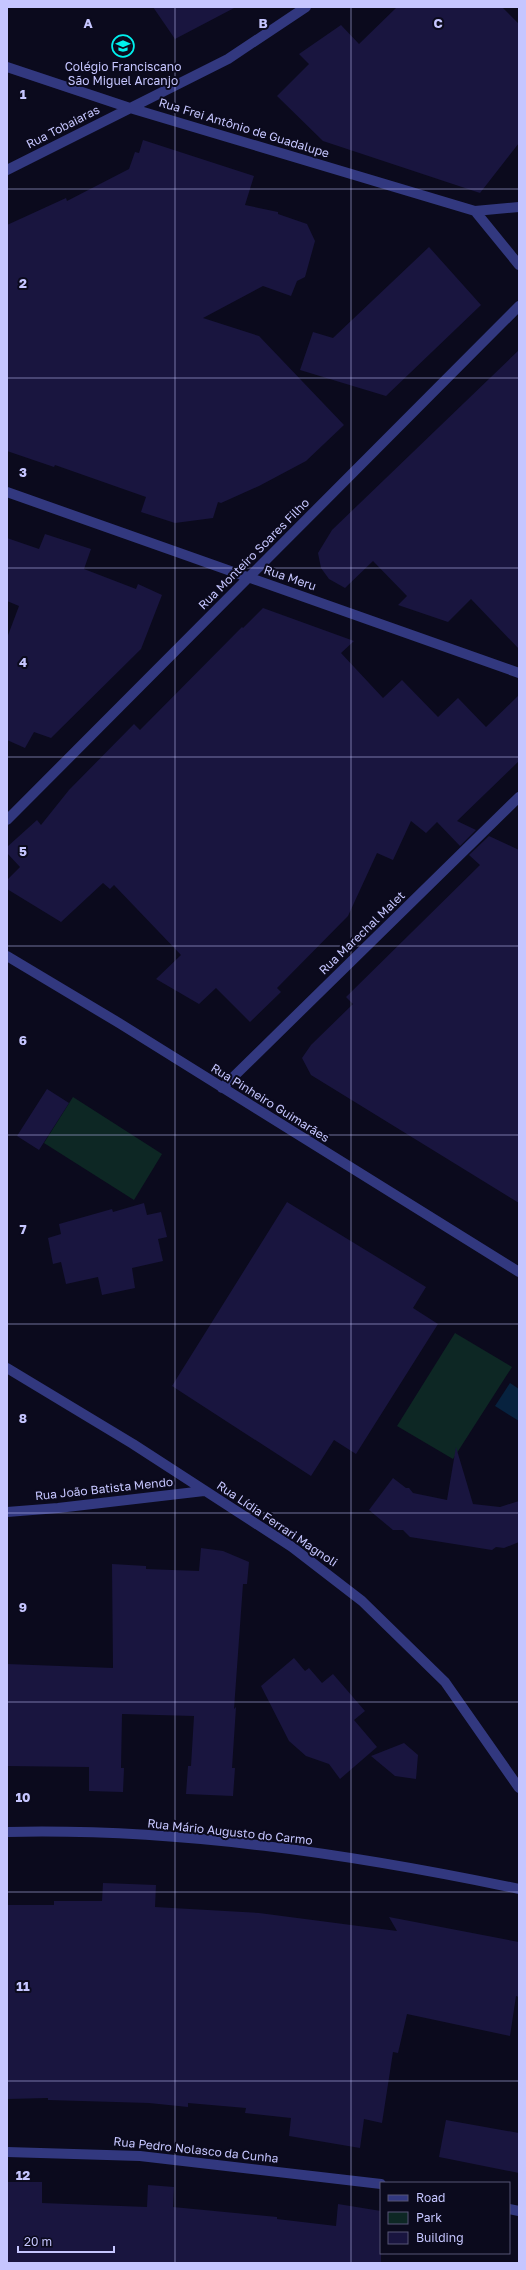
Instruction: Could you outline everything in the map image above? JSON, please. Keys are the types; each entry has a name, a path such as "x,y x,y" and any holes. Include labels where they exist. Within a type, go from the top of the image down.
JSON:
{"street":[{"name":"Rua Tobaiaras","path":"7,170 228,58 306,7"},
{"name":"Rua Frei Antônio de Guadalupe","path":"7,67 130,108 475,211 519,207"},
{"path":"475,211 519,265"},
{"name":"Rua Monteiro Soares Filho","path":"7,820 519,306"},
{"name":"Rua Meru","path":"7,492 519,673"},
{"name":"Rua Marechal Malet","path":"222,1088 519,797"},
{"name":"Rua Pinheiro Guimarães","path":"7,956 518,1271"},
{"name":"Rua Lídia Ferrari Magnoli","path":"7,1368 133,1444 292,1547 362,1600 445,1682 519,1788"},
{"name":"Rua João Batista Mendo","path":"7,1512 58,1508 204,1490"},
{"name":"Rua Mário Augusto do Carmo","path":"7,1832 76,1830 269,1846 452,1875 519,1889"},
{"name":"Rua Pedro Nolasco da Cunha","path":"7,2152 140,2156 380,2184"}],"green space":[{"path":"73,1097 162,1154 134,1200 44,1143"},
{"path":"455,1333 512,1367 453,1459 397,1426"}],"water":[{"path":"510,1383 519,1389 519,1421 495,1406"}],"building":[{"path":"153,7 236,7 175,39"},
{"path":"397,7 502,7 519,24 519,143 480,193 323,141 277,96 309,64 299,54 341,25 359,44"},
{"path":"143,140 254,176 245,205 278,212 278,214 307,224 315,241 305,277 297,281 291,296 263,286 203,318 259,336 344,425 306,461 259,486 221,503 218,502 213,518 175,523 141,512 146,497 55,465 54,467 7,451 7,225 66,198 67,201 129,169 135,152 139,153"},
{"path":"429,247 481,305 386,396 300,370 313,332 333,338"},
{"path":"519,350 519,649 471,599 448,622 398,605 407,596 373,561 345,588 329,579 321,568 318,553 332,530"},
{"path":"45,534 91,549 84,569 136,589 138,584 162,595 141,649 51,738 34,732 25,748 7,740 7,638 19,606 7,601 7,538 39,549"},
{"path":"263,608 354,641 341,653 383,698 402,680 438,717 458,698 486,727 519,695 519,761 457,821 476,830 460,846 437,822 426,833 411,821 393,860 377,853 348,916 277,988 281,992 250,1022 216,988 199,1004 156,979 181,955 114,885 110,889 103,883 61,922 7,889 7,880 20,867 7,853 7,847 37,820 41,825 69,790 134,724 140,730 242,627 243,628"},
{"path":"489,836 519,850 519,1203 311,1075 302,1058 311,1045 353,1004 346,997 480,865 469,855"},
{"path":"47,1089 69,1103 39,1150 17,1136"},
{"path":"287,1202 426,1287 413,1308 438,1324 356,1454 334,1440 311,1476 172,1386"},
{"path":"144,1203 147,1215 161,1212 167,1237 158,1239 163,1261 132,1268 135,1288 102,1295 98,1277 66,1284 61,1262 53,1264 48,1238 61,1234 59,1224 112,1209 113,1212"},
{"path":"456,1447 473,1504 500,1507 519,1501 519,1542 504,1548 496,1547 492,1550 410,1537 403,1530 393,1530 369,1510 393,1478 406,1488 409,1488 413,1493 447,1500"},
{"path":"201,1548 223,1551 249,1562 247,1584 243,1584 234,1709 236,1707 232,1768 235,1768 233,1796 186,1794 188,1766 191,1766 194,1716 122,1714 121,1768 124,1768 123,1792 89,1791 89,1767 7,1766 7,1664 113,1668 112,1564 146,1566 146,1569 199,1571"},
{"path":"294,1658 305,1671 309,1668 322,1683 333,1674 365,1711 354,1720 377,1747 340,1779 329,1764 306,1756 289,1741 261,1686"},
{"path":"404,1743 418,1755 416,1779 395,1776 371,1756"},
{"path":"103,1883 156,1885 155,1907 259,1913 397,1931 389,1917 519,1942 519,1997 516,1996 510,2036 407,2014 398,2053 393,2052 382,2123 364,2119 360,2148 289,2136 291,2118 245,2113 246,2108 188,2103 188,2107 149,2103 48,2100 48,2098 7,2099 7,1905 54,1905 54,1901 102,1901"},
{"path":"446,2120 519,2133 519,2173 439,2157"},
{"path":"7,2182 42,2182 42,2203 147,2207 148,2185 174,2187 173,2207 277,2217 277,2219 336,2226 338,2204 380,2211 381,2263 7,2263"}],"place":[{"name":"Colégio Franciscano São Miguel Arcanjo","path":"123,46"}]}
